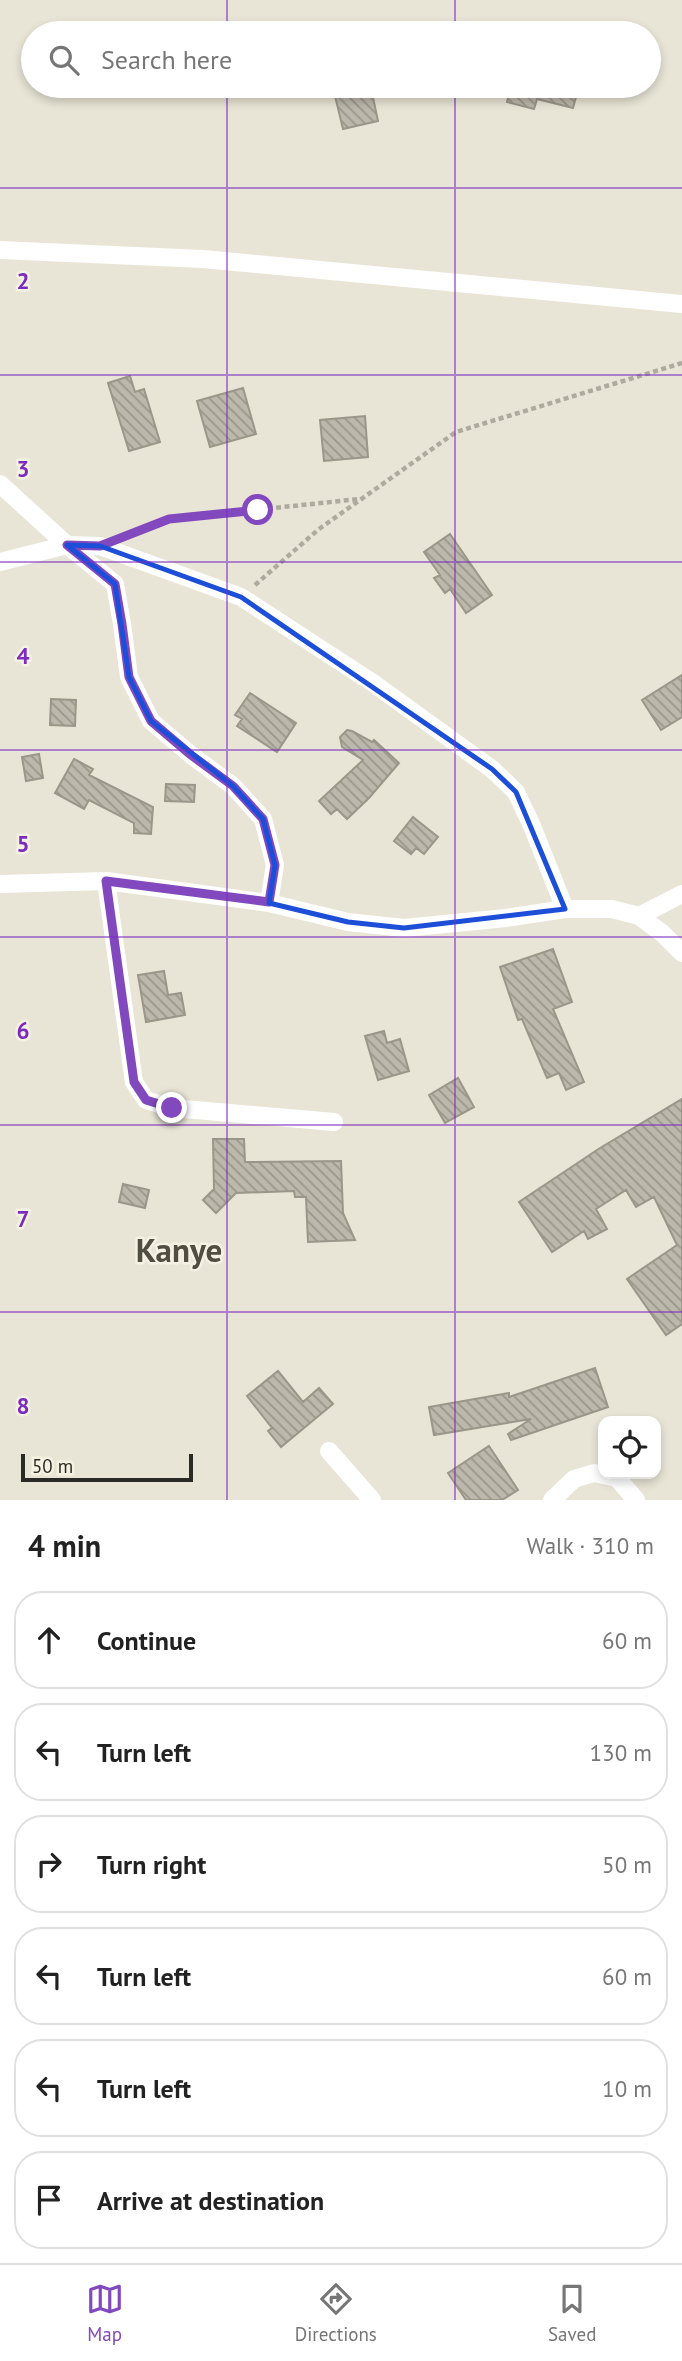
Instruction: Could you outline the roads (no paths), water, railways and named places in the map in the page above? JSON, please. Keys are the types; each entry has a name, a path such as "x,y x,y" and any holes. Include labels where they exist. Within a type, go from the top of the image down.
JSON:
{"street":[{"path":"0,250 203,259 682,303"},
{"path":"0,484 115,584 129,677 151,721 233,786 263,819 275,865 269,902"},
{"path":"0,562 67,545 100,546 241,597 373,684 492,769 516,792 565,909"},
{"path":"106,881 134,1082 146,1100 172,1108 334,1122"},
{"path":"0,884 106,881 269,902 348,922 404,928 565,909 612,909 639,916 662,933 682,953"},
{"path":"639,916 682,894"},
{"path":"329,1451 372,1500"},
{"path":"552,1500 574,1479 594,1473 617,1478 636,1500"}],"district":[{"name":"Kanye","path":"179,1250"}]}
